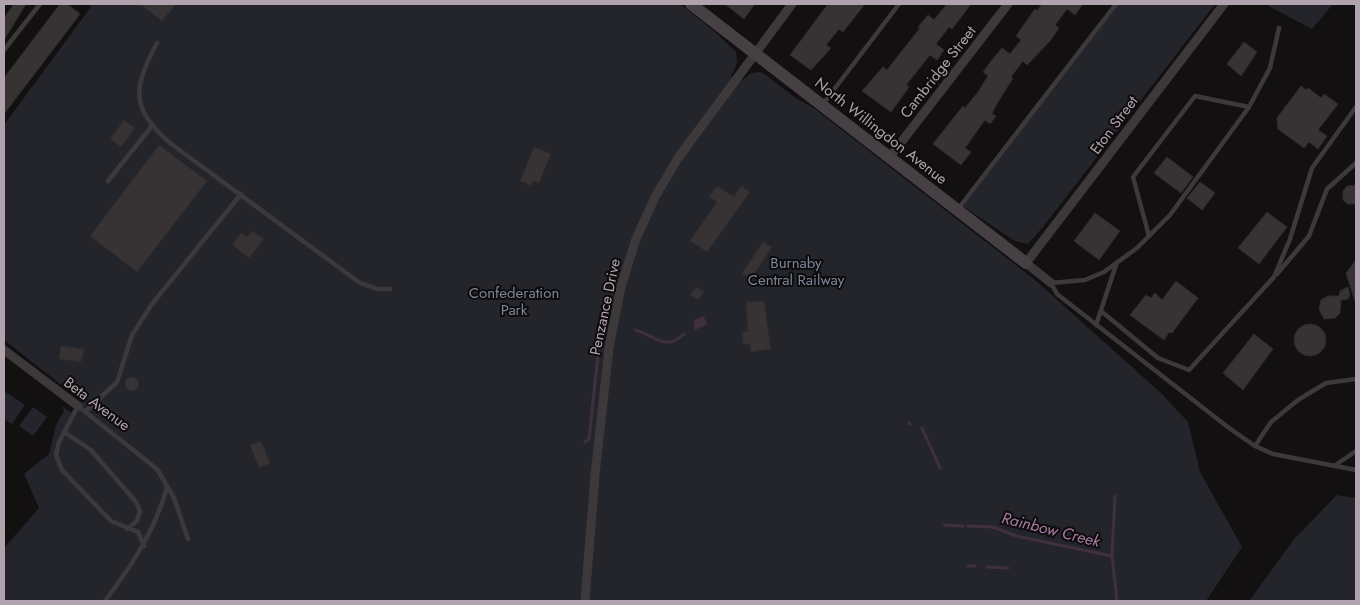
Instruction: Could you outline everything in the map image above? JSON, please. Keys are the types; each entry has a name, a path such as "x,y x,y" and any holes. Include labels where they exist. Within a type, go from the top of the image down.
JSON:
{"street":[{"name":"North Willingdon Avenue","path":"691,4 1051,283"},
{"name":"Penzance Drive","path":"585,601 594,475 608,353 616,310 630,256 647,211 662,183 693,136 792,4"},
{"name":"Cambridge Street","path":"889,158 1008,4"},
{"name":"Eton Street","path":"1026,263 1224,4"},
{"name":"Beta Avenue","path":"4,350 82,409"}],"lane":[{"path":"4,50 40,4"},
{"path":"822,106 899,4"},
{"path":"957,210 1116,4"},
{"path":"1279,28 1270,68 1250,107 1170,215 1149,236 1104,272 1085,280 1051,283 1057,294 1228,428 1255,446 1273,454 1356,470"},
{"path":"157,43 140,84 142,109 151,127 360,283 378,289 390,289"},
{"path":"1149,236 1133,177 1195,96 1250,107"},
{"path":"1274,277 1290,239 1312,168 1356,107"},
{"path":"108,181 151,127"},
{"path":"1101,311 1158,358 1189,370 1274,277 1308,236 1326,189 1356,163"},
{"path":"144,546 138,532 127,529 110,520 62,470 56,455 64,432 82,409 117,382 132,335 137,327 177,270 240,194"},
{"path":"1096,325 1118,262"},
{"path":"1255,446 1271,422 1298,400 1326,383 1356,379"},
{"name":"Beta Avenue","path":"82,409 157,469 180,511 188,539"},
{"path":"64,432 91,450 133,496 140,511 136,521 127,529"},
{"path":"1334,466 1356,451"},
{"path":"105,601 144,546 161,512 167,487"}],"green space":[{"name":"Confederation Park","path":"93,4 680,4 713,30 736,52 737,63 731,76 740,82 751,73 760,72 794,97 815,109 1035,280 1161,393 1188,422 1200,472 1242,547 1206,601 4,601 4,548 39,508 24,474 49,454 56,425 64,411 62,406 71,412 82,401 4,340 4,125"},
{"path":"1116,4 1215,4 1043,227 1028,244 1015,241 961,205"},
{"path":"1265,4 1333,4 1312,29"},
{"path":"4,391 25,405 12,424 4,419"},
{"path":"33,407 47,417 33,436 19,426"},
{"path":"1337,495 1356,498 1356,601 1249,601 1295,538"}],"shaded area":[{"path":"703,316 708,324 695,330 693,321"}],"building":[{"path":"14,4 26,4 4,40 4,18"},
{"path":"60,4 67,4 80,14 4,114 4,78"},
{"path":"140,4 176,4 162,21"},
{"path":"725,4 755,4 744,19"},
{"path":"828,4 865,4 843,32 839,29 826,45 831,48 811,70 790,55"},
{"path":"947,4 971,4 952,29 949,27 936,44 944,50 937,60 930,55 906,85 909,87 891,112 862,91 883,67 887,70 928,15 934,20"},
{"path":"1042,4 1083,4 1075,15 1067,9 1055,25 1059,28 1050,41 1027,65 1023,61 1011,77 1013,78 995,107 992,114 996,116 990,124 985,120 965,148 971,152 961,165 933,144 963,106 965,108 978,92 988,76 983,72 1002,48 1010,54 1021,40 1016,36 1035,9 1037,11"},
{"path":"1244,42 1257,52 1241,76 1227,64"},
{"path":"1301,86 1306,90 1308,88 1321,98 1324,94 1338,104 1318,130 1327,136 1318,149 1309,142 1304,148 1278,129 1277,118"},
{"path":"124,120 135,128 121,147 110,139"},
{"path":"159,145 207,181 137,272 90,236"},
{"path":"534,147 551,154 539,183 533,181 532,186 520,181"},
{"path":"1167,157 1193,177 1181,193 1154,173"},
{"path":"1200,182 1215,193 1202,210 1187,198"},
{"path":"1356,185 1356,204 1348,204 1343,200 1343,191 1347,186"},
{"path":"717,186 734,197 741,186 750,192 707,252 690,241 717,202 709,197"},
{"path":"1267,212 1287,227 1259,264 1238,248"},
{"path":"1095,213 1120,231 1099,260 1074,241"},
{"path":"252,231 264,239 249,258 232,245 241,233 247,237"},
{"path":"763,242 772,247 751,279 742,273"},
{"path":"1356,260 1356,301 1355,301 1346,273"},
{"path":"1176,281 1198,298 1172,333 1169,332 1164,340 1130,315 1146,295 1151,298 1155,293 1162,300"},
{"path":"696,287 704,291 698,300 690,295"},
{"path":"1348,287 1350,294 1348,299 1341,300 1340,313 1335,318 1324,319 1319,309 1321,300 1328,296 1339,296 1340,291"},
{"path":"764,301 771,349 751,352 750,344 743,344 742,332 748,331 746,302"},
{"path":"1310,324 1316,325 1321,329 1325,334 1325,346 1321,351 1316,355 1310,356 1304,355 1299,351 1295,346 1294,340 1295,334 1299,329 1304,325"},
{"path":"1254,334 1273,349 1243,390 1223,373"},
{"path":"61,346 84,349 81,362 59,359"},
{"path":"132,377 137,379 139,384 137,389 132,391 127,389 125,384 127,379"},
{"path":"261,441 270,463 259,468 250,445"}],"waterway":[{"path":"635,330 666,342 671,342 684,334"},
{"path":"585,442 589,439 599,346 598,331"},
{"path":"922,428 940,468"},
{"path":"1112,556 1115,496"},
{"name":"Rainbow Creek","path":"944,525 963,526"},
{"name":"Rainbow Creek","path":"968,526 993,527 1016,536 1112,556 1117,601"},
{"path":"968,566 975,566"},
{"path":"987,567 1008,568"}],"park label":[{"name":"Burnaby Central Railway","path":"796,272"}]}
